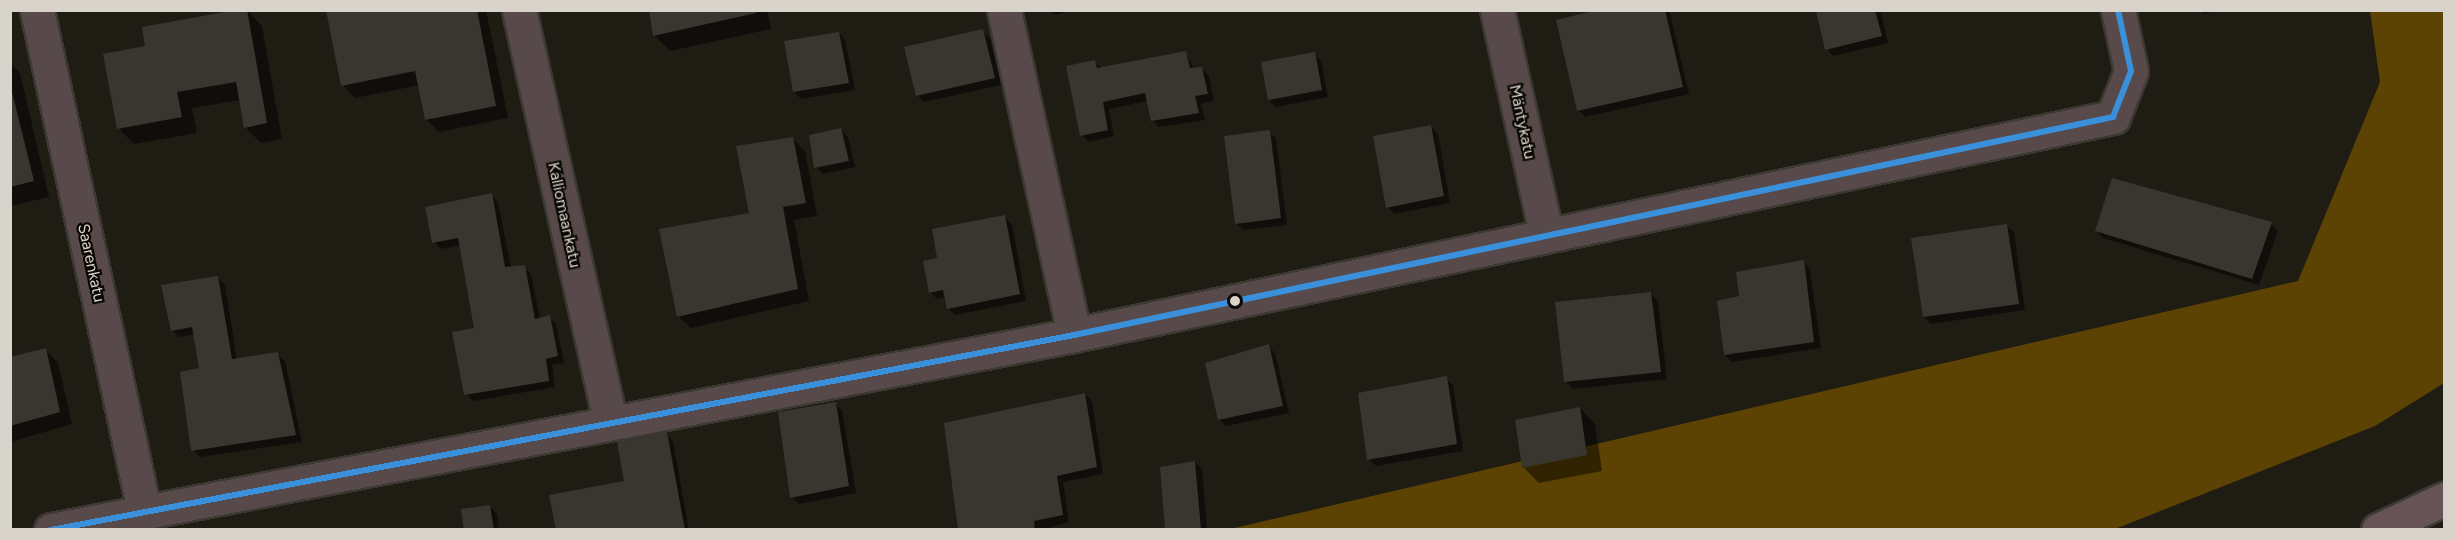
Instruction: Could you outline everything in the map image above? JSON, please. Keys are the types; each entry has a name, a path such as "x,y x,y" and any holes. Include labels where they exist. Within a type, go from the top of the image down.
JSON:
{"main road":[{"path":"2378,530 2445,499"},
{"path":"2396,530 2445,519"}],"street":[{"name":"Saarenkatu","path":"37,10 145,514"},
{"name":"Kalliomaankatu","path":"519,10 610,420"},
{"path":"1004,10 1074,335"},
{"name":"Mäntykatu","path":"1497,10 1546,233"},
{"path":"51,530 145,514 610,420 1074,335 1546,233 2113,117 2132,71 2118,10"}],"shaded area":[{"path":"2370,11 2444,11 2444,383 2375,426 2115,529 1226,530 2298,281 2380,82"}],"building":[{"path":"247,10 267,123 244,128 236,82 177,92 182,117 117,129 103,54 145,46 142,27"},
{"path":"326,10 477,10 496,106 425,120 415,71 341,86"},
{"path":"649,10 755,10 756,13 653,36"},
{"path":"1597,10 1665,10 1683,87 1577,111 1556,20"},
{"path":"1816,10 1875,10 1882,36 1825,50"},
{"path":"983,29 995,78 916,96 904,47"},
{"path":"839,32 849,83 793,92 784,41"},
{"path":"1186,51 1190,68 1202,67 1208,94 1195,96 1199,113 1151,121 1145,93 1103,102 1108,130 1080,136 1066,66 1095,60 1097,68"},
{"path":"1315,52 1322,90 1268,100 1261,62"},
{"path":"10,84 34,181 10,187"},
{"path":"1431,125 1444,196 1386,208 1373,136"},
{"path":"841,128 849,161 814,168 809,135"},
{"path":"1270,130 1281,218 1235,224 1224,136"},
{"path":"793,137 806,203 783,207 798,289 677,317 659,229 749,213 736,146"},
{"path":"2112,178 2272,222 2252,279 2095,231"},
{"path":"492,193 505,267 525,265 535,319 550,315 558,356 546,359 549,381 464,395 452,332 474,328 458,238 432,243 425,207"},
{"path":"1005,215 1020,294 947,309 943,290 929,293 923,261 937,258 932,229"},
{"path":"2007,224 2019,304 1923,317 1911,238"},
{"path":"1804,260 1814,342 1724,355 1717,301 1739,296 1736,272"},
{"path":"218,276 232,359 278,352 296,435 191,451 180,372 199,368 192,327 171,331 161,285"},
{"path":"1651,292 1661,372 1564,382 1555,302"},
{"path":"1269,344 1283,406 1218,420 1205,363"},
{"path":"46,348 60,412 10,426 10,357"},
{"path":"1447,376 1457,444 1367,460 1358,393"},
{"path":"1085,393 1097,467 1057,476 1063,515 1034,521 1035,530 958,530 944,423"},
{"path":"836,402 849,486 790,498 778,412"},
{"path":"1580,407 1587,455 1522,468 1515,420"},
{"path":"667,432 685,530 556,530 549,495 624,481 617,442"},
{"path":"1195,461 1201,530 1165,530 1160,467"},
{"path":"490,505 494,530 464,530 461,509"}],"transit line":[{"path":"51,530 1074,335 2113,117 2131,71 2118,10"}]}
